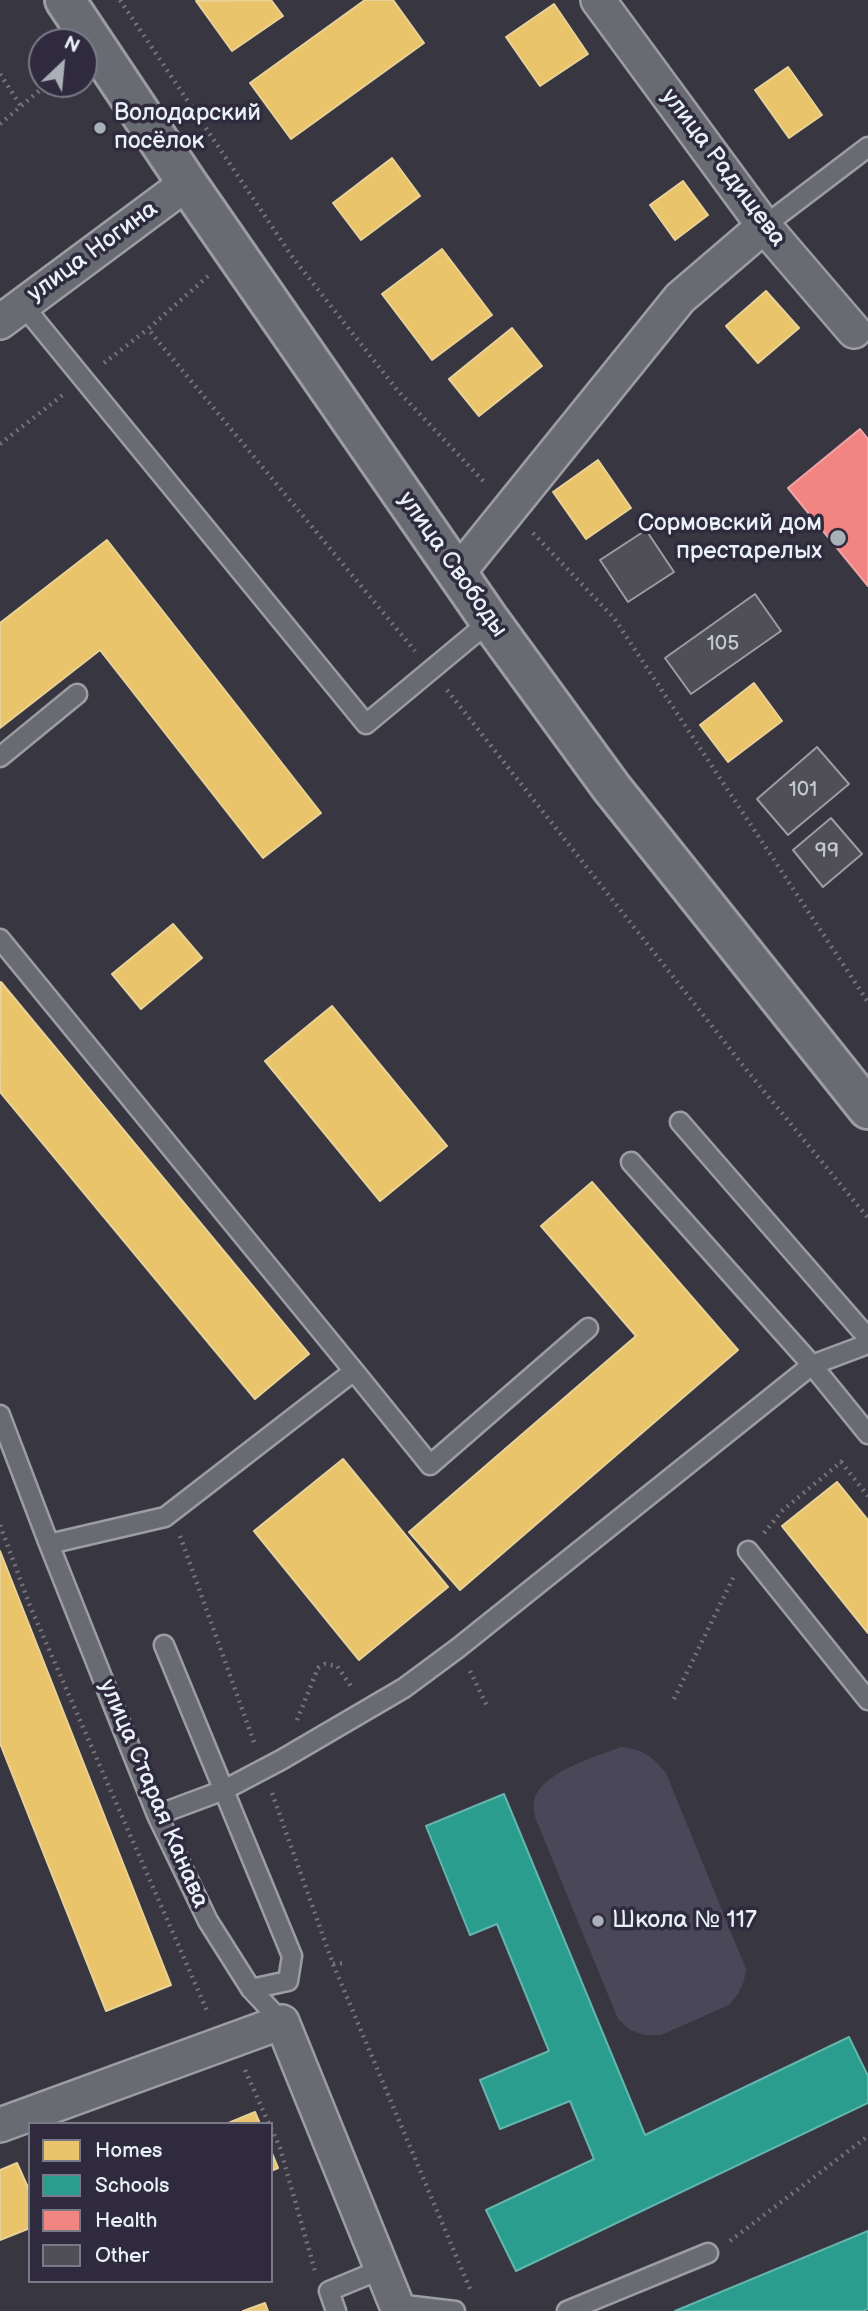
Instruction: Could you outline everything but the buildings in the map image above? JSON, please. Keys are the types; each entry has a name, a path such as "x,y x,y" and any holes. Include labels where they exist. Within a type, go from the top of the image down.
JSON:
{"main road":[{"name":"улица Свободы","path":"65,0 187,183 489,621 611,787 868,1109"}],"street":[{"name":"улица Радищева","path":"598,0 764,226 854,331"},
{"name":"улица Ногина","path":"11,313 187,183"},
{"path":"457,574 680,298 764,226"},
{"path":"0,2125 282,2022"},
{"name":"улица Старая Канава","path":"282,2022 398,2307"}],"lane":[{"path":"764,226 868,147"},
{"path":"11,313 366,724 489,621"},
{"path":"0,757 76,694"},
{"path":"0,939 430,1465 588,1328"},
{"path":"680,1122 868,1338"},
{"path":"631,1162 812,1364 868,1434"},
{"path":"157,1815 224,1790 404,1688 458,1648 812,1364 868,1344"},
{"path":"48,1544 165,1517 354,1371"},
{"name":"улица Старая Канава","path":"0,1415 48,1544 157,1815 208,1920 251,1989 282,2022"},
{"path":"748,1550 868,1700"},
{"path":"164,1645 292,1956 288,1980 251,1989"},
{"path":"567,2311 708,2253"},
{"path":"336,2311 329,2291 382,2269"},
{"path":"398,2307 455,2311"}],"path":[{"path":"0,74 21,106"},
{"path":"0,124 30,98"},
{"path":"235,252 148,330 430,670 740,1062 868,1218"},
{"path":"172,1512 333,1964 474,2298"},
{"path":"0,1524 30,1606 205,2010"},
{"path":"458,1648 488,1708"},
{"path":"281,1760 318,1668 325,1664 337,1666 367,1709"},
{"path":"333,1964 344,1963"},
{"path":"232,2040 268,2122"},
{"path":"273,2133 280,2148 316,2275"},
{"path":"708,2253 722,2247 868,2136"}],"shaded area":[{"path":"621,1747 646,1754 666,1773 746,1969 738,1994 729,2005 661,2035 644,2035 630,2030 618,2019 535,1817 534,1801 538,1791 547,1782 570,1767"}],"place":[{"name":"Володарский посёлок","path":"100,128"},
{"name":"Сормовский дом престарелых","path":"838,538"},
{"name":"Школа № 117","path":"598,1921"}]}
